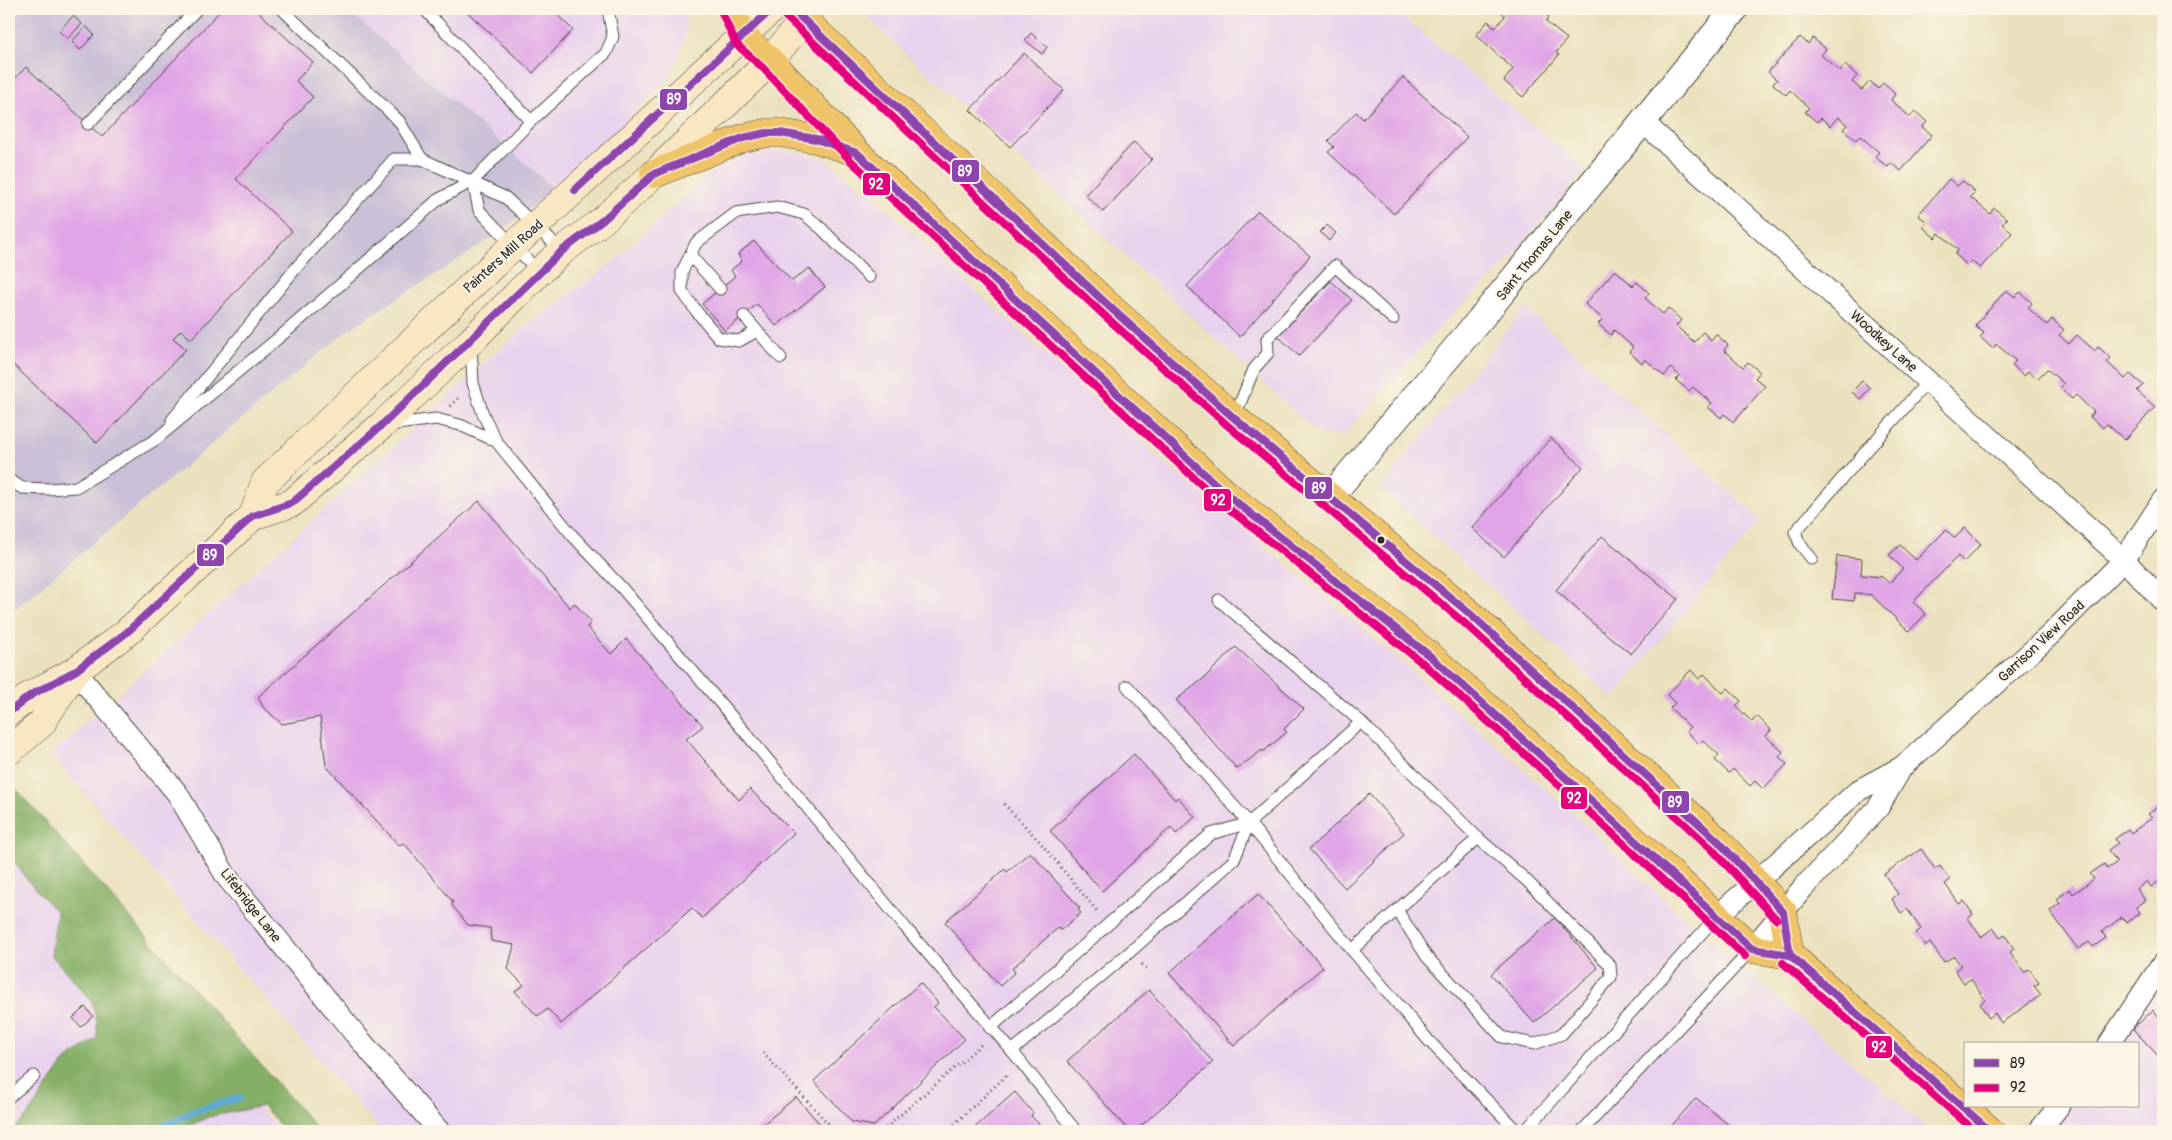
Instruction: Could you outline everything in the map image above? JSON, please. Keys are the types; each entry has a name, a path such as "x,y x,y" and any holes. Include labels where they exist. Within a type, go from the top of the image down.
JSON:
{"main road":[{"path":"731,9 743,37 770,61 857,153 1226,494 1431,657 1605,813 1752,949 1790,955 1990,1131"},
{"name":"Painters Mill Road","path":"253,516 265,482 513,246 772,9"},
{"path":"802,12 1113,310 1234,418 1469,613 1719,842 1784,912 1790,955"},
{"name":"Painters Mill Road","path":"9,712 31,695 75,671 126,633 253,516 292,503 380,426 471,341 539,272 562,251 603,220 654,174 770,61 802,12"},
{"path":"654,174 743,138 766,133 780,133 816,139 857,153"},
{"name":"Painters Mill Road","path":"9,751 41,724 75,671"}],"street":[{"name":"Saint Thomas Lane","path":"1329,498 1442,367 1735,9"},
{"name":"Woodkey Lane","path":"1643,122 2124,560 2163,601"},
{"name":"Garrison View Road","path":"1716,917 1858,790 1902,767 2050,635 2124,560 2163,500"},
{"name":"Lifebridge Lane","path":"75,671 177,793 226,876 354,1034 439,1131"},
{"name":"Garrison View Road","path":"1752,949 1878,808 1902,767"},
{"path":"2110,1042 2163,963"},
{"path":"2039,1131 2057,1108"}],"lane":[{"path":"88,124 197,9"},
{"path":"282,9 399,121 422,159"},
{"path":"424,9 531,121"},
{"path":"9,480 22,488 49,490 76,487 156,440 288,330 439,198 473,181 531,121 606,53 613,37 608,9"},
{"path":"156,440 296,268 394,159 422,159 473,181 506,198 562,251"},
{"path":"473,181 479,210 539,272"},
{"path":"757,331 739,341 719,338 697,312 682,290 682,272 696,243 736,212 777,207 804,214 822,229 869,277"},
{"path":"690,255 720,289"},
{"path":"1234,418 1254,369 1268,353 1267,338 1335,266 1393,319"},
{"path":"744,316 781,358"},
{"path":"471,341 473,383 483,414 496,441 572,535 663,635 1012,1051 1076,1131"},
{"path":"1812,559 1800,544 1795,532 1928,381"},
{"path":"380,426 436,419 460,425 496,441"},
{"path":"1219,600 1361,722 1478,838 1526,880 1610,964 1611,977 1562,1034 1534,1044 1502,1038 1427,957 1397,910"},
{"path":"1127,686 1249,823 1429,1041 1517,1131"},
{"path":"1012,1051 1131,951 1234,860 1249,823 1361,722"},
{"path":"993,1030 1211,834 1249,823"},
{"path":"1352,950 1478,838"},
{"path":"1525,1131 1716,917"},
{"path":"1582,1131 1752,949"},
{"path":"9,1097 34,1076"},
{"path":"213,1131 217,1129 220,1131"}],"path":[{"path":"446,410 460,396"},
{"path":"1004,804 1040,842 1109,925"},
{"path":"1131,951 1148,971"},
{"path":"882,1131 993,1030"},
{"path":"763,1053 835,1131"},
{"path":"947,1131 1020,1062"}],"shaded area":[{"path":"9,9 361,9 355,17 555,189 489,240 348,330 9,614"},
{"path":"361,9 682,9 685,14 686,32 677,62 666,82 555,189 355,17"},
{"path":"861,9 1393,9 1586,169 1502,268 1449,317 1343,436 1318,433 878,28"},
{"path":"779,151 798,152 823,159 868,192 1154,454 1404,664 1584,823 1668,904 1931,1131 382,1131 51,755 519,332 613,262 710,173 743,155"},
{"path":"1525,308 1761,520 1613,698 1380,488"},
{"path":"9,822 280,1131 9,1131"},
{"path":"2163,953 2163,1131 2060,1131 2055,1108 2140,1108 2140,1042 2099,1042 2113,1026"}],"green space":[{"path":"11,783 319,1131 285,1131 263,1106 208,1117 177,1131 11,1131 24,1120 66,1060 97,1039 97,1023 92,1001 51,955 57,912 23,875 9,850 8,827"}],"building":[{"path":"222,9 255,9 313,62 296,81 313,97 236,179 292,231 191,339 181,330 173,338 186,349 97,443 9,361 9,85 26,67 102,137"},
{"path":"464,9 551,9 573,30 533,73"},
{"path":"1498,9 1539,9 1549,17 1546,22 1567,39 1556,53 1559,55 1523,97 1504,81 1513,69 1476,35 1488,21 1495,28 1505,16"},
{"path":"73,16 82,24 67,39 59,31"},
{"path":"86,26 94,35 80,50 72,42"},
{"path":"1031,33 1047,47 1042,54 1025,40"},
{"path":"1800,37 1808,44 1813,38 1826,49 1821,55 1840,71 1845,65 1857,76 1852,82 1862,90 1870,81 1878,89 1883,83 1895,94 1891,100 1910,117 1915,111 1927,122 1922,127 1932,135 1901,171 1891,163 1888,167 1875,157 1879,152 1860,136 1856,140 1843,129 1847,125 1838,117 1830,126 1821,118 1817,122 1805,112 1809,108 1790,90 1786,95 1773,84 1777,80 1768,72"},
{"path":"1024,53 1064,90 1010,147 970,110"},
{"path":"1403,77 1467,137 1394,214 1328,152 1334,147 1328,141 1356,112 1363,119"},
{"path":"1134,142 1152,159 1103,212 1085,195"},
{"path":"1949,179 1957,186 1963,181 1975,192 1970,197 1990,214 1994,208 2007,219 2002,224 2012,233 1980,268 1971,261 1967,265 1955,254 1958,250 1939,233 1935,238 1923,227 1927,222 1918,215"},
{"path":"1258,211 1310,256 1240,337 1187,286"},
{"path":"1327,225 1336,233 1329,241 1320,232"},
{"path":"754,241 792,281 809,268 825,287 776,326 757,304 725,331 702,304 735,276 731,270 742,261 738,254"},
{"path":"1615,270 1633,286 1637,282 1649,293 1645,298 1663,314 1668,308 1681,320 1676,326 1694,342 1703,332 1711,340 1716,334 1728,345 1724,350 1743,367 1748,362 1760,372 1755,378 1765,386 1734,422 1724,414 1721,418 1708,407 1712,403 1693,387 1689,391 1676,380 1680,376 1671,368 1664,376 1645,359 1642,363 1629,352 1633,347 1614,330 1611,335 1598,324 1603,319 1585,304"},
{"path":"1331,281 1352,300 1299,356 1278,336"},
{"path":"2006,290 2015,297 2020,292 2032,303 2028,308 2047,325 2052,319 2064,330 2059,335 2069,344 2077,335 2095,351 2098,347 2111,358 2107,362 2125,379 2130,374 2143,385 2137,391 2155,407 2125,440 2107,424 2103,428 2090,417 2094,412 2076,395 2072,399 2060,388 2064,384 2047,369 2037,379 2028,371 2024,376 2012,365 2016,361 1996,344 1993,349 1980,337 1984,333 1975,326"},
{"path":"1862,381 1870,388 1860,399 1852,392"},
{"path":"1551,438 1583,467 1504,557 1472,528"},
{"path":"479,501 570,608 574,603 591,622 587,627 611,654 626,639 703,726 686,739 739,800 750,789 794,833 702,918 692,908 561,1024 548,1009 537,1016 515,991 524,985 508,969 514,945 491,941 490,928 468,925 452,905 453,902 404,843 399,845 326,766 320,717 282,724 263,707 258,697"},
{"path":"1965,528 1981,544 1964,562 1958,556 1913,602 1926,614 1909,631 1871,595 1855,593 1854,601 1832,599 1837,556 1862,559 1861,575 1882,577 1889,583 1903,569 1889,555 1900,545 1916,560 1946,530 1955,538"},
{"path":"1602,536 1678,599 1631,654 1590,621 1556,590"},
{"path":"1236,647 1304,709 1284,729 1287,732 1263,752 1262,750 1237,769 1176,700 1203,679"},
{"path":"1691,670 1699,679 1704,674 1723,693 1728,688 1741,701 1736,706 1752,722 1757,716 1771,730 1766,736 1783,752 1779,757 1787,764 1763,789 1755,781 1750,786 1733,769 1729,773 1715,760 1719,755 1703,740 1699,744 1686,731 1690,727 1670,708 1675,703 1667,695"},
{"path":"1134,754 1175,800 1178,797 1195,817 1176,834 1171,827 1102,891 1050,831"},
{"path":"1369,794 1404,833 1345,888 1309,849"},
{"path":"2162,804 2163,869 2160,871 2163,878 2151,887 2147,881 2137,889 2145,900 2136,907 2140,913 2127,922 2122,917 2102,932 2106,938 2093,947 2089,942 2078,949 2050,911 2060,903 2057,899 2070,889 2073,894 2094,879 2090,874 2104,864 2107,869 2117,862 2108,850 2118,843 2115,839 2128,829 2131,833 2152,818 2148,814"},
{"path":"1921,849 1935,869 1940,866 1950,880 1945,884 1959,904 1964,901 1973,914 1968,918 1981,937 1993,928 2000,938 2005,935 2014,949 2010,952 2024,972 2029,969 2039,983 2034,986 2041,995 2001,1023 1995,1013 1989,1018 1980,1004 1985,1000 1971,979 1964,983 1955,970 1961,966 1954,956 1944,962 1930,943 1926,946 1916,933 1921,929 1907,909 1901,913 1892,899 1898,894 1884,874"},
{"path":"1030,852 1080,908 1078,910 1081,913 1061,930 1058,928 1012,968 1015,972 1000,986 945,922 1005,869 1007,872"},
{"path":"1258,894 1323,967 1234,1046 1169,973"},
{"path":"1555,918 1598,968 1534,1023 1491,974"},
{"path":"920,983 938,1003 934,1007 965,1039 874,1126 852,1122 814,1081"},
{"path":"1149,990 1213,1062 1135,1131 1129,1131 1067,1061"},
{"path":"85,1007 93,1016 81,1027 73,1018"},
{"path":"2153,1010 2163,1021 2163,1061 2133,1029"},
{"path":"1015,1092 1033,1113 1031,1116 1046,1131 971,1131"},
{"path":"796,1097 826,1131 755,1131"},
{"path":"1696,1098 1736,1131 1667,1131"}],"waterway":[{"path":"154,1131 192,1112 240,1098"}],"transit line":[{"name":"89","path":"575,190 772,9"},
{"name":"89","path":"792,9 1113,310 1234,418 1469,613 1719,842 1783,912 1790,955 1820,981"},
{"name":"92","path":"722,13 736,44 763,68 850,160 1219,501 1425,665 1598,820 1745,956"},
{"name":"92","path":"785,16 1106,317 1227,425 1462,621 1712,849 1776,919"},
{"name":"89","path":"9,712 31,695 75,671 126,633 253,516 292,503 381,426 562,251 603,220 654,174 743,138 766,133 780,133 816,139 857,153 1226,494 1431,657 1605,813 1752,949 1790,955 1990,1131"},
{"name":"92","path":"1783,963 1975,1131"}]}
